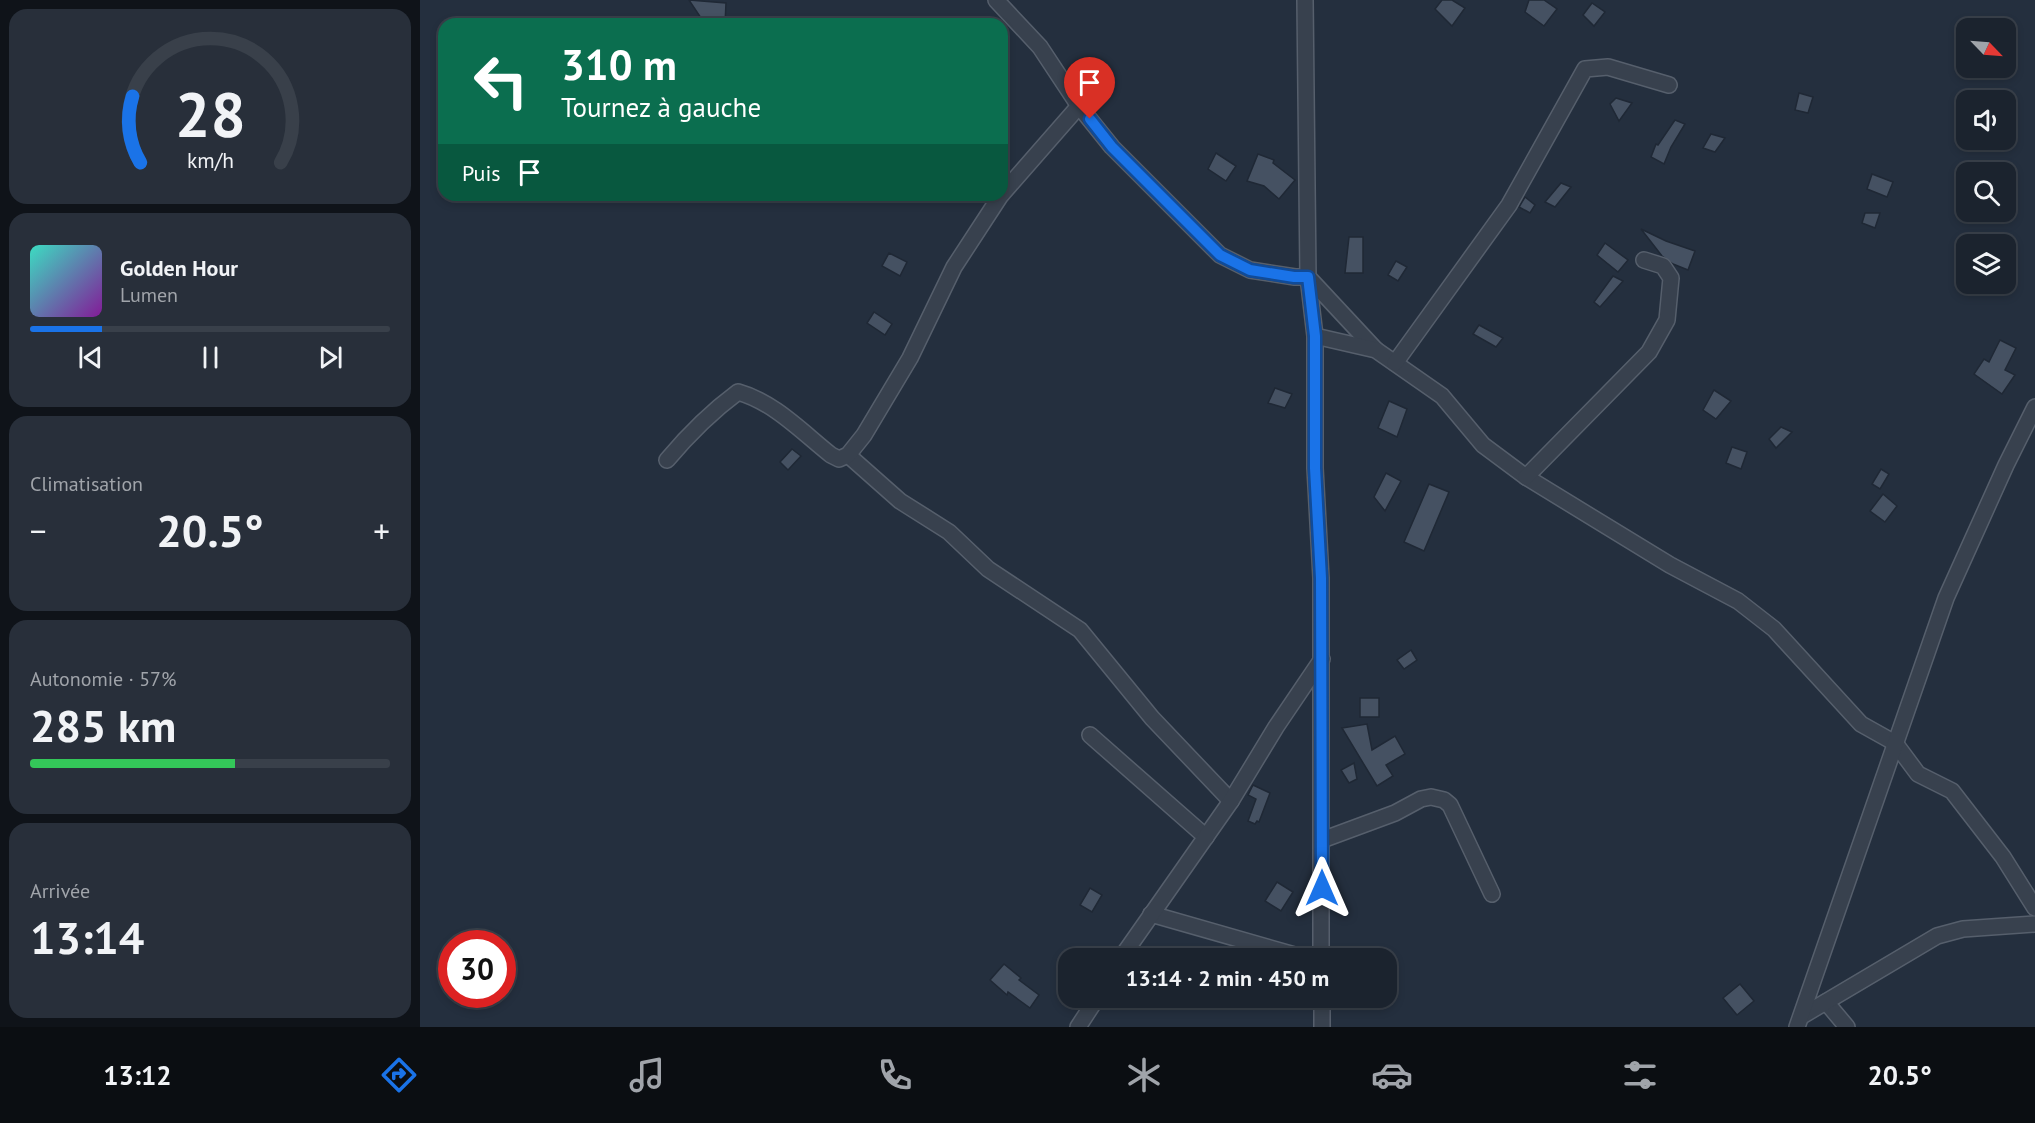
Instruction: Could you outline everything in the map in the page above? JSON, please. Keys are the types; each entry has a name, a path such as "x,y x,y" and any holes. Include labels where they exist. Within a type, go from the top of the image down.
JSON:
{"street":[{"path":"996,0 1040,46 1079,106 1112,147 1220,255 1250,270 1308,277 1376,350 1442,396 1483,445 1526,477 1670,565 1738,601 1774,629 1861,724 1895,743 1918,774 1952,791 2003,857 2035,908"},
{"path":"1305,0 1308,277 1315,336 1315,468 1321,578 1321,948"},
{"path":"1395,363 1509,205 1586,69 1608,67 1669,85"},
{"path":"1008,188 1079,106"},
{"path":"667,460 683,440 738,392 755,397 831,455 839,459 848,455 864,435 910,358 954,267 998,201"},
{"path":"1526,477 1648,352 1667,320 1671,278 1663,266 1644,260"},
{"path":"1315,336 1376,350"},
{"path":"1799,1022 1947,598 2006,465 2035,407"},
{"path":"848,455 900,501 949,532 988,569 1080,630 1152,718 1231,801"},
{"path":"1128,948 1231,801 1276,727 1322,659"},
{"path":"1090,735 1206,837"},
{"path":"1322,840 1395,813 1421,800 1431,797 1444,800 1450,805 1492,894"},
{"path":"1151,914 1270,948"},
{"path":"1799,1022 1826,1002 1937,936 1963,928 2035,924"},
{"path":"1826,1002 1847,1027"},
{"path":"1078,1027 1090,1008"},
{"path":"1322,1008 1322,1027"}],"building":[{"path":"689,0 726,3 725,18 701,18"},
{"path":"1442,0 1452,0 1465,8 1452,26 1435,9"},
{"path":"1529,0 1544,0 1557,9 1544,26 1525,12"},
{"path":"1592,3 1605,12 1594,26 1583,15"},
{"path":"1799,93 1813,97 1808,113 1795,110"},
{"path":"1616,98 1632,103 1619,121 1610,104"},
{"path":"1675,120 1685,124 1664,164 1651,157 1656,144 1658,145"},
{"path":"1711,134 1725,138 1715,152 1703,148"},
{"path":"1216,153 1236,166 1226,181 1208,169"},
{"path":"1258,154 1274,160 1273,163 1295,180 1279,199 1264,186 1247,181"},
{"path":"1872,174 1893,182 1887,197 1867,189"},
{"path":"1561,183 1571,187 1555,207 1545,202"},
{"path":"1525,197 1535,205 1530,213 1519,207"},
{"path":"1865,213 1880,213 1875,228 1862,223"},
{"path":"1641,229 1695,251 1688,270 1673,264 1662,256"},
{"path":"1349,237 1363,237 1363,273 1345,273"},
{"path":"1605,243 1628,260 1618,272 1597,255"},
{"path":"889,253 907,262 900,276 882,266"},
{"path":"1396,261 1407,267 1398,281 1388,275"},
{"path":"1613,276 1623,281 1600,307 1594,302"},
{"path":"874,312 892,324 885,335 867,323"},
{"path":"1479,325 1503,338 1496,347 1473,334"},
{"path":"2000,340 2016,348 2005,370 2015,375 2002,394 1974,374 1984,359 1989,362"},
{"path":"1275,388 1292,394 1285,408 1268,403"},
{"path":"1714,390 1731,401 1716,419 1703,410"},
{"path":"1389,401 1407,409 1397,437 1378,428"},
{"path":"1781,427 1792,432 1776,448 1769,439"},
{"path":"1732,447 1747,452 1741,469 1726,463"},
{"path":"792,449 801,456 788,470 780,462"},
{"path":"1881,469 1889,474 1880,489 1872,484"},
{"path":"1386,473 1401,481 1385,511 1374,497"},
{"path":"1429,484 1449,492 1424,551 1404,542"},
{"path":"1883,494 1897,506 1885,522 1870,511"},
{"path":"1411,650 1417,660 1404,669 1397,660"},
{"path":"1360,698 1379,698 1379,717 1360,717"},
{"path":"1367,724 1372,750 1395,736 1405,754 1386,765 1393,776 1377,786 1342,728"},
{"path":"1354,763 1357,779 1349,783 1341,770"},
{"path":"1253,785 1270,793 1259,822 1255,824 1248,821 1256,799 1248,795"},
{"path":"1277,882 1293,892 1281,911 1265,901"},
{"path":"1090,888 1102,895 1092,912 1080,905"},
{"path":"1004,964 1021,978 1019,980 1039,995 1030,1008 1008,992 1007,995 990,980"},
{"path":"1740,984 1754,1001 1737,1015 1723,998"}],"route":[{"path":"1090,119 1112,147 1220,255 1250,270 1308,277 1315,336 1315,468 1321,578 1322,888"}]}
